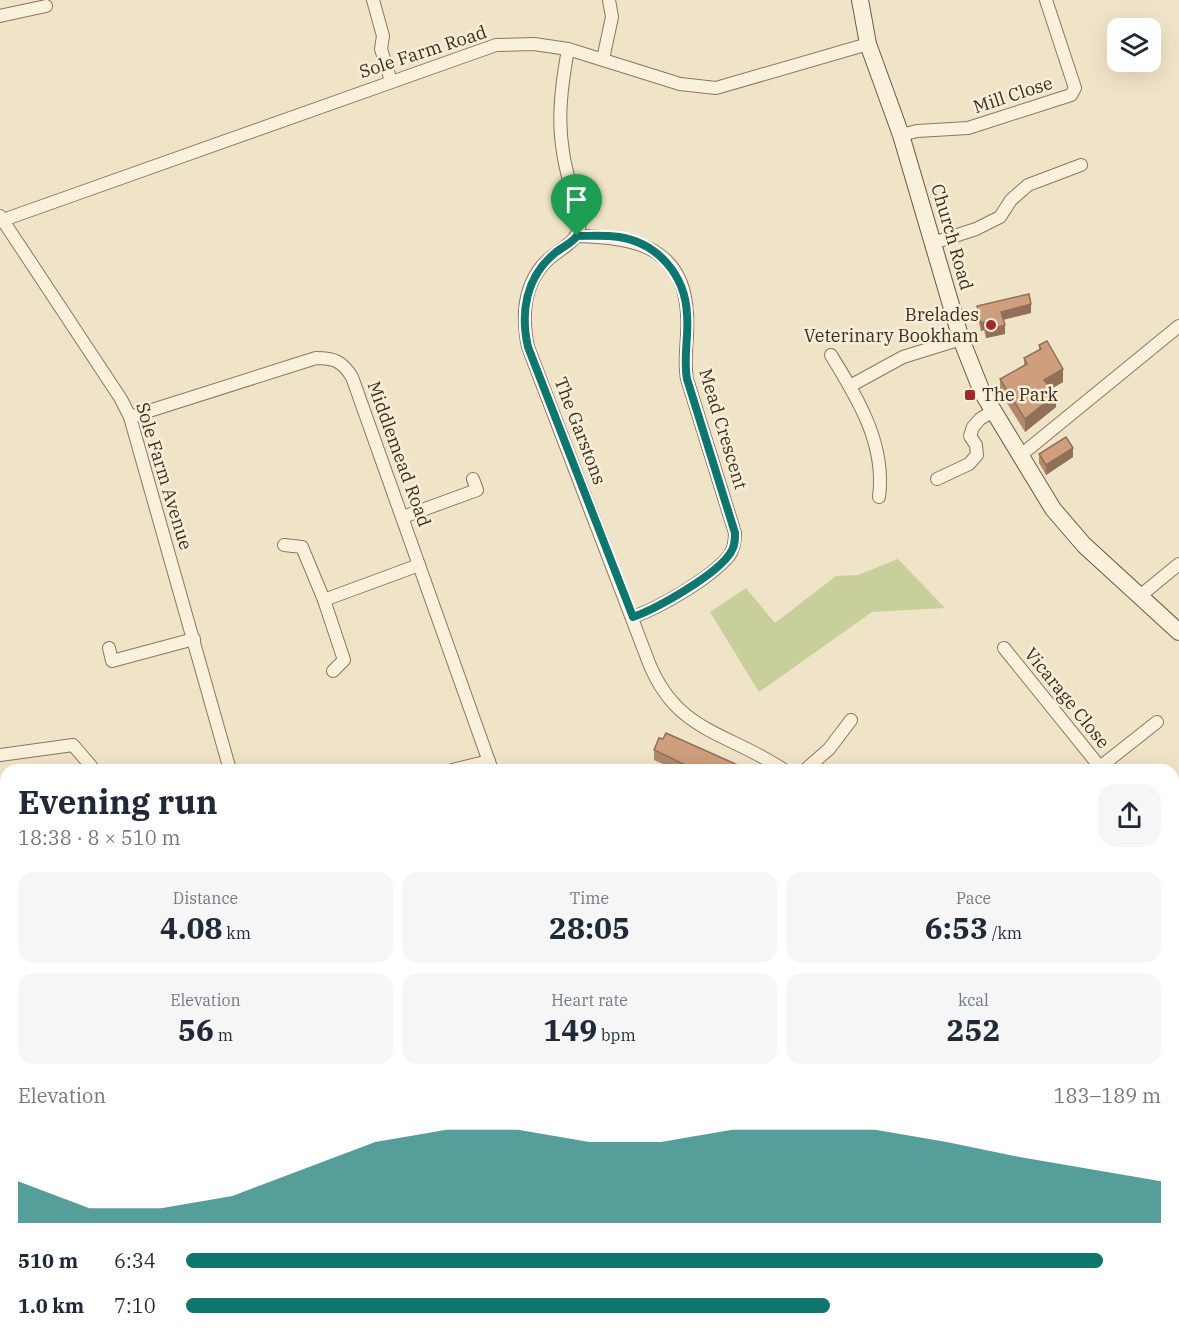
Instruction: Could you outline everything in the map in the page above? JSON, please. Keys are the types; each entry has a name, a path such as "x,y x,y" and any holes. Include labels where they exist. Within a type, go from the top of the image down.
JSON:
{"street":[{"path":"373,0 383,36 381,49 391,81"},
{"path":"603,59 612,17 609,0"},
{"name":"Church Road","path":"860,0 868,44 901,135 972,371 993,411 1061,518 1084,545 1179,632"},
{"name":"Mill Close","path":"901,135 917,131 968,128 1071,95 1075,88 1046,0"},
{"path":"0,16 46,6"},
{"name":"Sole Farm Road","path":"1,218 496,45 534,44 568,49 680,84 716,88 868,44"},
{"path":"568,49 560,105 560,130 563,154 580,221 577,236"},
{"path":"933,243 976,229 1000,217 1011,200 1028,185 1081,165"},
{"name":"Sole Farm Avenue","path":"1,218 121,399 130,417 228,764"},
{"name":"The Garstons","path":"577,236 542,265 533,280 526,296 524,331 528,347 657,682 674,706 700,726 773,764"},
{"name":"Mead Crescent","path":"577,236 619,237 650,248 663,258 681,285 688,317 684,357 687,379 735,533 735,545 722,562 664,605 633,617"},
{"path":"1021,456 1179,326"},
{"path":"850,386 903,357 961,339"},
{"path":"831,355 850,386 878,448 882,478 879,497"},
{"name":"Middlemead Road","path":"130,417 316,358 332,358 345,365 352,377 403,517 490,764"},
{"path":"937,479 969,464 977,455 976,445 970,436 973,427 993,411"},
{"path":"403,517 477,489 473,479"},
{"path":"284,545 303,547 324,600 344,660 333,671"},
{"path":"1140,596 1179,564"},
{"path":"324,600 420,565"},
{"path":"109,648 112,661 194,639"},
{"name":"Vicarage Close","path":"1004,648 1096,764"},
{"path":"813,764 830,749 851,720"},
{"path":"1104,764 1157,722"},
{"path":"0,755 73,745 89,764"}],"green space":[{"path":"898,559 945,608 872,612 759,692 710,612 746,588 775,623 836,576 858,575"}],"building":[{"path":"1029,294 1031,304 1001,312 1005,325 986,330 984,322 981,323 977,306"},
{"path":"1047,341 1063,369 1044,380 1056,394 1025,419 1000,379 1027,364 1024,358 1041,349 1039,345"},
{"path":"1066,437 1073,448 1046,465 1039,454"},
{"path":"666,733 736,764 683,764 654,750 659,738 663,739"}],"place":[{"name":"Brelades Veterinary Bookham","path":"991,325"},
{"name":"The Park","path":"970,395"}],"route":[{"path":"577,236 619,237 650,248 663,258 681,285 688,317 684,357 687,379 735,533 735,545 722,562 664,605 633,617 528,347 524,331 526,296 533,280 542,265 577,236"}]}
